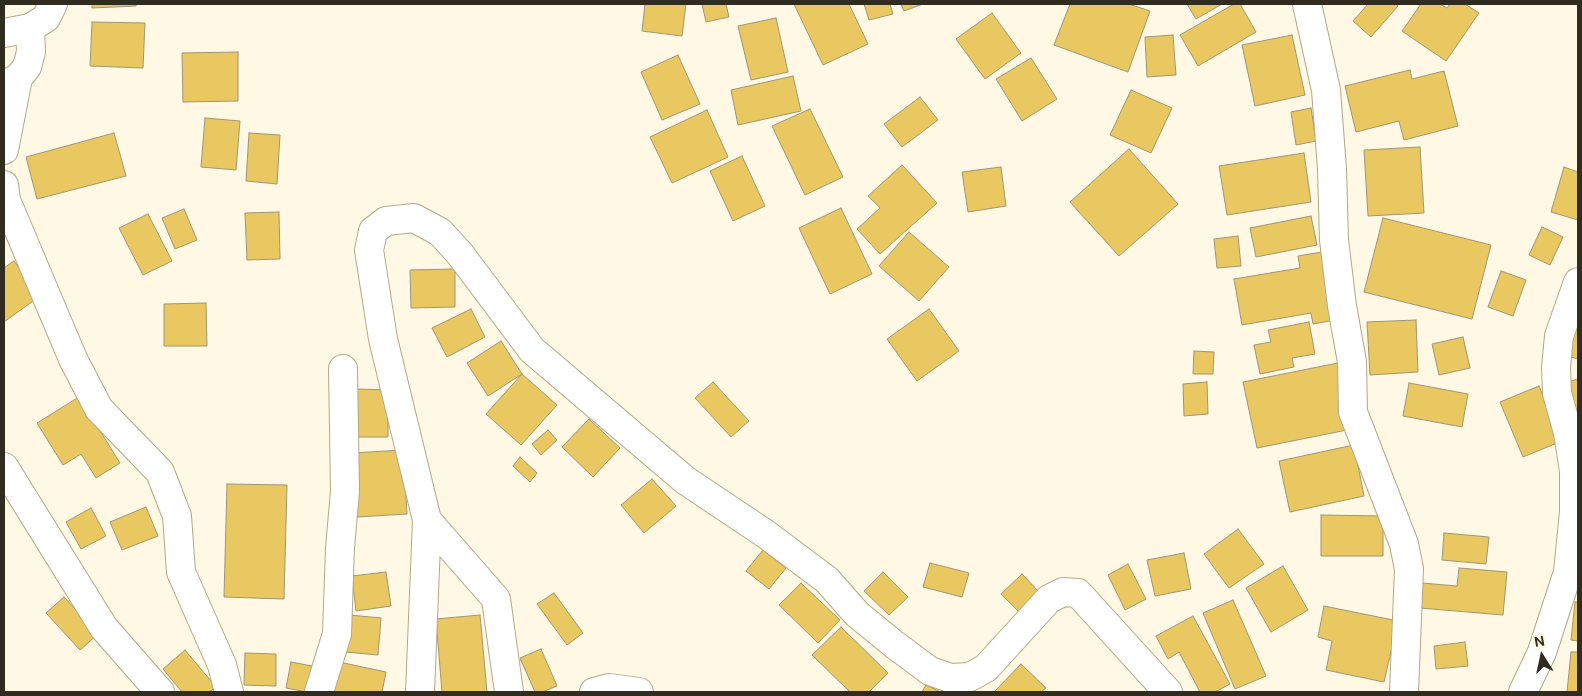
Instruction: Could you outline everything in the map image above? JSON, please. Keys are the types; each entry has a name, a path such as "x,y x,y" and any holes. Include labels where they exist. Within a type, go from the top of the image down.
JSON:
{"street":[{"path":"4,150 11,81 27,67 31,52 17,30 46,18 53,4"},
{"path":"1307,4 1326,90 1332,169 1334,240 1342,306 1352,362 1354,412 1404,544 1409,570 1404,692"},
{"path":"4,185 6,200 73,359 99,409 160,472 177,516 181,572 222,665 229,692"},
{"path":"420,692 427,520 383,339 369,250 373,231 386,222 414,218 440,232 532,350 685,480 767,535 826,580 857,614 930,671 950,678 970,676 986,668 1049,599 1063,592 1078,593 1168,692"},
{"path":"1523,692 1542,652 1568,572 1574,512 1574,471 1568,433 1557,393 1556,367 1559,336 1578,282"},
{"path":"319,692 338,634 340,548 346,491 343,370"},
{"path":"4,467 104,628 160,692"},
{"path":"427,520 496,600 509,692"},
{"path":"594,692 609,688 639,692"}],"building":[{"path":"92,4 136,4 136,6 92,8"},
{"path":"645,4 686,4 682,36 642,31"},
{"path":"702,4 726,4 729,17 706,22"},
{"path":"794,4 849,4 868,44 823,65"},
{"path":"864,4 890,4 893,14 869,20"},
{"path":"901,4 923,4 904,11"},
{"path":"1070,4 1129,4 1150,11 1128,72 1054,45"},
{"path":"1187,4 1222,4 1196,19"},
{"path":"1234,4 1240,4 1256,32 1198,66 1180,35"},
{"path":"1368,4 1395,4 1398,6 1371,37 1353,21"},
{"path":"1421,4 1440,4 1447,8 1450,4 1465,4 1479,13 1446,61 1402,31"},
{"path":"992,13 1021,53 985,79 956,39"},
{"path":"776,18 788,72 751,80 738,26"},
{"path":"92,22 145,23 143,68 90,66"},
{"path":"1173,35 1176,75 1147,77 1145,37"},
{"path":"1292,35 1305,95 1255,106 1242,45"},
{"path":"238,52 238,101 183,102 182,53"},
{"path":"678,55 700,104 662,120 641,72"},
{"path":"1031,58 1057,99 1022,121 996,79"},
{"path":"1410,70 1412,79 1444,71 1458,126 1404,140 1399,121 1356,132 1345,86"},
{"path":"793,76 801,111 738,125 731,90"},
{"path":"1131,90 1172,108 1151,153 1110,135"},
{"path":"920,97 938,120 902,147 884,124"},
{"path":"1311,108 1316,141 1296,145 1291,112"},
{"path":"810,109 843,177 805,195 772,126"},
{"path":"707,110 728,157 672,183 650,137"},
{"path":"205,118 240,121 236,170 201,167"},
{"path":"114,133 126,176 37,199 26,157"},
{"path":"249,133 280,135 277,184 246,181"},
{"path":"1420,147 1424,213 1368,216 1364,150"},
{"path":"1129,149 1178,204 1119,256 1070,202"},
{"path":"1304,153 1311,202 1227,215 1219,166"},
{"path":"742,156 765,206 733,221 710,171"},
{"path":"902,165 937,203 880,254 857,229 880,208 868,196"},
{"path":"1001,167 1006,206 968,212 962,172"},
{"path":"1564,167 1578,172 1578,220 1551,212"},
{"path":"841,208 872,274 830,294 799,228"},
{"path":"184,209 197,240 175,249 162,218"},
{"path":"279,212 280,259 247,260 245,213"},
{"path":"148,214 172,261 143,275 119,228"},
{"path":"1311,216 1317,245 1256,257 1250,228"},
{"path":"1383,218 1491,245 1472,319 1364,292"},
{"path":"1542,227 1563,237 1550,265 1529,255"},
{"path":"909,232 949,267 919,301 879,266"},
{"path":"1238,236 1241,266 1217,268 1214,239"},
{"path":"1322,252 1335,320 1313,324 1311,313 1242,325 1234,279 1300,268 1298,256"},
{"path":"14,261 40,296 4,322 4,268"},
{"path":"455,269 455,307 411,308 410,270"},
{"path":"1501,271 1526,280 1513,316 1488,307"},
{"path":"206,303 207,346 164,346 164,304"},
{"path":"471,309 485,337 447,357 432,328"},
{"path":"929,309 959,351 917,381 887,339"},
{"path":"1578,317 1578,359 1568,356"},
{"path":"1416,320 1418,372 1370,375 1367,322"},
{"path":"1309,322 1315,354 1292,358 1294,367 1260,374 1254,345 1271,342 1268,330"},
{"path":"1463,337 1470,368 1439,375 1432,344"},
{"path":"501,341 522,374 488,396 467,363"},
{"path":"1194,351 1214,352 1213,374 1193,374"},
{"path":"1338,363 1352,429 1257,448 1243,382"},
{"path":"522,374 557,405 521,445 486,414"},
{"path":"1578,379 1578,419 1567,382"},
{"path":"713,382 749,421 731,437 695,398"},
{"path":"1207,382 1208,414 1184,416 1183,384"},
{"path":"1409,383 1468,394 1462,427 1403,416"},
{"path":"1539,386 1562,441 1523,457 1500,402"},
{"path":"355,389 388,390 388,437 354,437"},
{"path":"79,397 120,463 96,478 81,454 63,465 37,423"},
{"path":"589,419 620,448 593,477 562,447"},
{"path":"548,430 557,440 541,455 532,444"},
{"path":"1354,445 1364,496 1290,512 1279,461"},
{"path":"403,450 407,514 356,517 352,453"},
{"path":"520,457 537,473 530,482 513,466"},
{"path":"652,479 676,506 644,533 621,505"},
{"path":"227,484 287,485 284,599 224,597"},
{"path":"146,507 158,536 122,550 110,522"},
{"path":"91,508 106,536 81,549 66,522"},
{"path":"1321,515 1383,516 1383,556 1321,556"},
{"path":"1238,529 1264,564 1229,588 1204,554"},
{"path":"1444,533 1489,537 1486,564 1442,560"},
{"path":"763,550 786,568 769,589 746,571"},
{"path":"1184,553 1191,589 1155,596 1147,560"},
{"path":"930,563 969,573 962,597 923,587"},
{"path":"1128,564 1146,599 1125,610 1108,575"},
{"path":"1283,566 1308,610 1271,632 1246,588"},
{"path":"1459,568 1507,572 1503,615 1420,608 1422,583 1457,586"},
{"path":"386,572 391,606 356,611 352,576"},
{"path":"883,572 908,597 889,615 864,591"},
{"path":"1022,574 1040,593 1020,613 1001,594"},
{"path":"801,583 840,620 818,643 779,605"},
{"path":"554,593 583,633 567,645 537,604"},
{"path":"64,597 98,634 80,650 46,613"},
{"path":"1233,600 1266,676 1235,689 1203,613"},
{"path":"1575,602 1578,602 1578,641 1571,640"},
{"path":"1324,606 1398,621 1384,682 1326,670 1332,641 1318,637"},
{"path":"350,615 381,618 378,655 346,652"},
{"path":"480,615 487,692 442,692 436,619"},
{"path":"1193,616 1230,684 1215,692 1200,692 1179,652 1168,659 1156,636"},
{"path":"841,627 888,673 869,692 850,692 812,655"},
{"path":"1465,642 1468,666 1436,669 1434,646"},
{"path":"541,649 557,686 542,692 535,692 520,658"},
{"path":"185,650 216,687 209,692 182,692 163,669"},
{"path":"1571,652 1578,652 1578,692 1567,692"},
{"path":"245,653 276,654 276,686 244,685"},
{"path":"291,662 312,666 307,692 286,688"},
{"path":"339,662 386,672 382,692 333,692"},
{"path":"1021,664 1046,688 1041,692 994,692"},
{"path":"926,685 941,692 922,692"}]}
